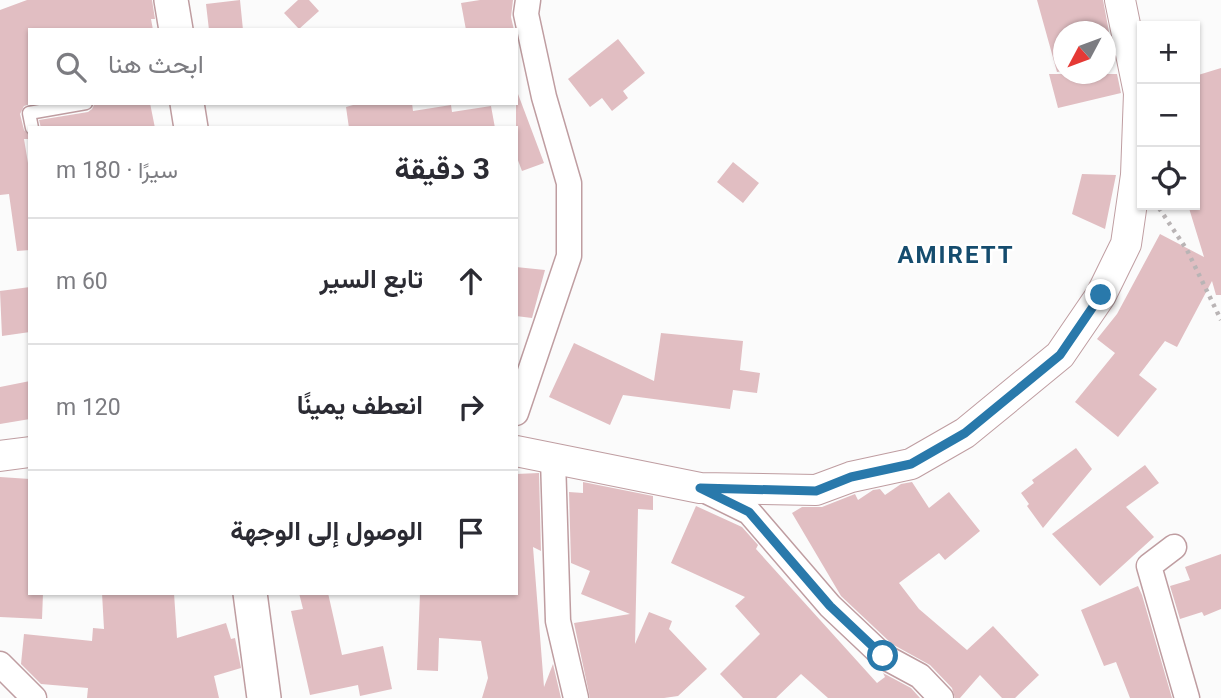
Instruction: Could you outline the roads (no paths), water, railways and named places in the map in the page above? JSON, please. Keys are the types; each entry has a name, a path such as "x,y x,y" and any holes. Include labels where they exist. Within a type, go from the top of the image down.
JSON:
{"main road":[{"path":"171,0 176,28"},
{"path":"187,105 191,126"},
{"path":"250,595 264,698"}],"street":[{"path":"518,407 569,256 569,183 544,97 526,14 528,0"},
{"path":"518,452 700,488 816,491 851,477 911,464 965,433 1060,355 1101,295 1126,244 1136,175 1139,93 1120,0"},
{"path":"0,456 28,452"},
{"path":"553,459 558,621 576,698"},
{"path":"700,488 749,512 830,606 883,656 920,676 942,698"},
{"path":"1174,547 1149,566 1187,698"},
{"path":"0,664 34,698"}],"lane":[{"path":"32,126 29,113 75,105"}],"district":[{"name":"AMIRETT","path":"956,255"}]}
